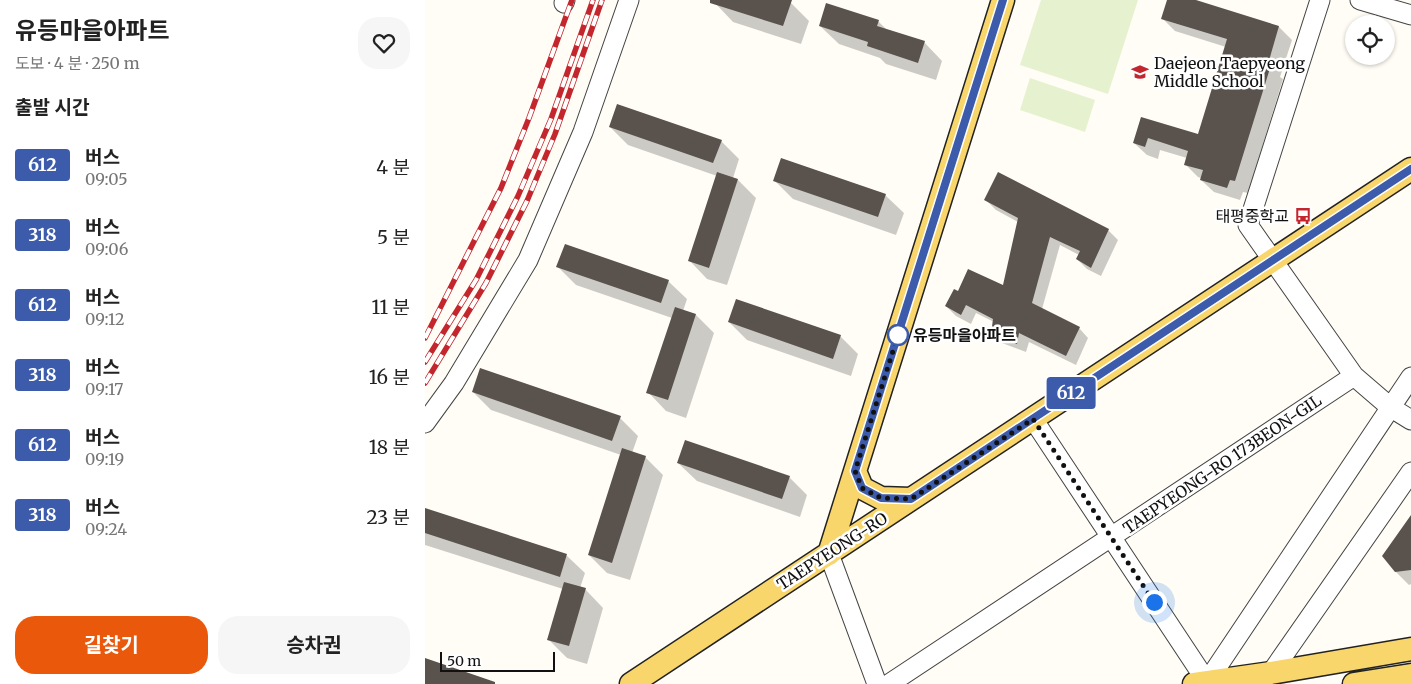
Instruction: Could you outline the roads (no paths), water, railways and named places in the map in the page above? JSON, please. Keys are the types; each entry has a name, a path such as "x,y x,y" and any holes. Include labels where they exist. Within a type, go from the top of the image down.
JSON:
{"main road":[{"path":"829,554 1003,0"},
{"name":"TAEPYEONG-RO","path":"631,684 1411,169"},
{"path":"855,471 862,488 881,498 911,499"},
{"path":"1200,683 1411,649"},
{"path":"1354,684 1411,675"}],"street":[{"path":"425,423 454,383 528,260 583,132 629,0"},
{"path":"1320,0 1248,225 1353,376 1390,407 1411,420"},
{"path":"1360,0 1411,15"},
{"name":"TAEPYEONG-RO 173BEON-GIL","path":"889,684 1353,376"},
{"path":"1033,419 1111,538 1200,683 1411,376"},
{"path":"1271,673 1411,472"},
{"path":"829,554 877,684"}],"railway":[{"path":"425,338 501,188 572,0"},
{"path":"425,362 476,280 518,196 551,119 593,0"},
{"path":"425,383 486,283 527,201 555,134 602,0"}],"place":[{"name":"Daejeon Taepyeong Middle School","path":"1140,72"},
{"name":"태평중학교","path":"1303,216"},
{"name":"유등마을아파트","path":"898,335"}]}
